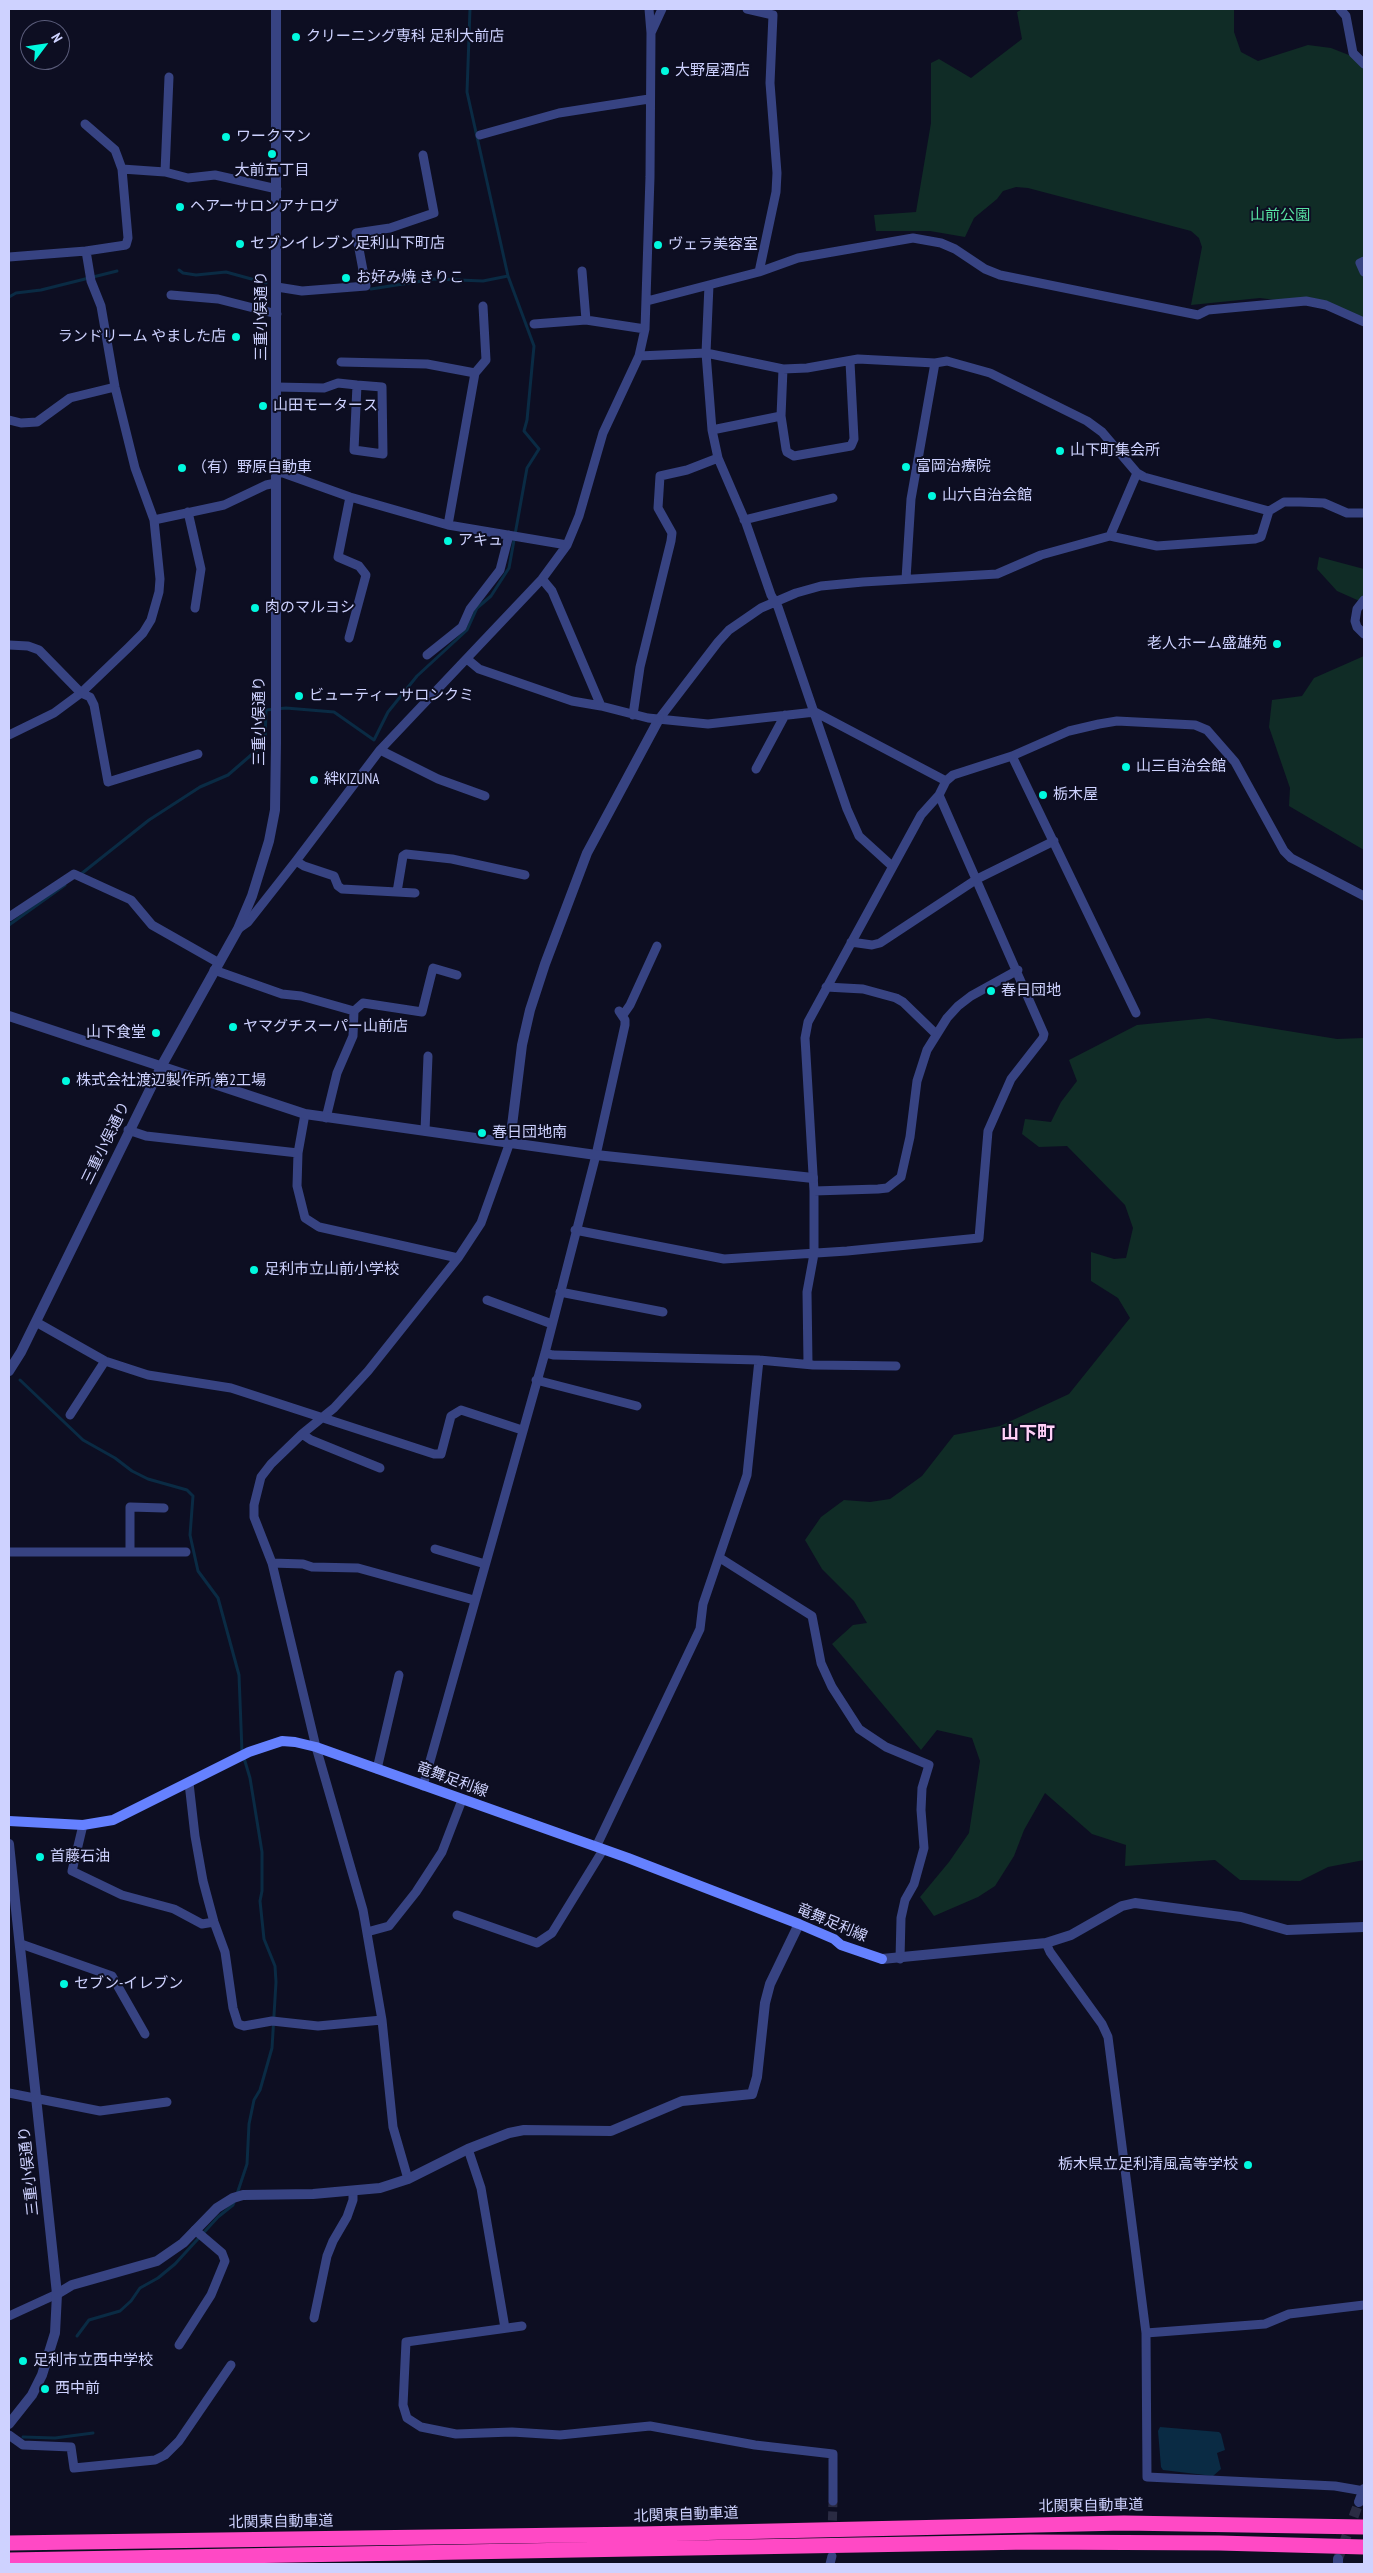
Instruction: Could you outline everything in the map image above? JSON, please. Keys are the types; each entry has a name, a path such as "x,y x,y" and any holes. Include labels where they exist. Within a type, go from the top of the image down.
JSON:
{"highway":[{"name":"北関東自動車道","path":"9,2543 632,2534 1124,2523 1364,2528"},
{"path":"9,2560 461,2554 1030,2542 1219,2543 1364,2547"}],"main road":[{"name":"竜舞足利線","path":"9,1821 83,1825 113,1820 249,1752 282,1741 295,1742 316,1747 600,1848 799,1924 834,1939 841,1945 882,1959"}],"street":[{"name":"三重小俣通り","path":"9,1371 36,1322 128,1130 216,966 238,929 264,860 275,810 276,9"},
{"path":"238,929 248,922 380,750 437,686 467,659 542,579 567,545 579,516 603,432 639,356 645,328 650,177 649,99 651,33 649,9"},
{"path":"651,33 662,9"},
{"path":"747,9 773,15 770,83 777,173 776,192 759,272"},
{"path":"1340,9 1346,16 1353,53 1364,64"},
{"path":"164,172 169,77"},
{"path":"480,135 559,113 649,99"},
{"path":"9,257 119,248 126,245 128,238 122,169 115,150 85,124"},
{"path":"277,287 302,291 366,286 356,234 390,228 434,213 423,154"},
{"path":"122,169 164,172 188,178 215,175 277,189"},
{"path":"647,301 759,272 798,258 913,238 941,243 955,249 985,269 1000,275 1198,315 1208,310 1306,301 1326,304 1364,322"},
{"path":"9,735 54,714 80,693 143,633 151,620 160,579 154,520 135,468 115,387 101,306 91,281 86,251"},
{"path":"1364,261 1360,263 1364,272"},
{"path":"582,271 586,320"},
{"path":"709,285 706,353 712,430 718,458 775,602 847,809 859,836 892,866"},
{"path":"171,295 218,299 277,314"},
{"path":"448,525 475,373 486,360 483,306"},
{"path":"534,324 586,320 645,328"},
{"path":"639,356 706,353 783,369 807,368 850,362 858,359 934,363 944,360 990,373 1067,409 1102,432 1137,473 1269,511"},
{"path":"341,362 428,364 475,373"},
{"path":"783,369 781,416 786,449 790,455 851,446 854,439 850,362"},
{"path":"906,579 910,500 934,363"},
{"path":"276,388 324,388 338,383 382,387 383,454 354,450 356,385"},
{"path":"9,420 21,423 37,422 70,398 115,387"},
{"path":"712,430 781,416"},
{"path":"633,715 640,667 672,533 658,508 660,476 688,470 718,458"},
{"path":"1110,536 1137,473"},
{"path":"154,520 224,505 266,485 276,478 292,476 350,497 448,525 567,545"},
{"path":"349,638 366,574 360,566 338,557 350,497"},
{"path":"744,520 834,498"},
{"path":"408,2179 393,2126 382,2020 355,1875 316,1747 272,1563 254,1517 257,1490 261,1477 271,1464 322,1416 334,1408 368,1371 458,1258 480,1223 510,1142 522,1045 530,1010 545,964 587,853 659,719 718,642 744,619 775,602 821,586 997,574 1035,557 1110,536 1157,546 1255,539 1260,536 1269,511 1284,502 1324,503 1347,513 1364,513"},
{"path":"188,512 201,569 195,608"},
{"path":"427,655 462,627 470,610 500,570 509,535"},
{"path":"542,579 552,591 601,706"},
{"path":"1364,600 1357,609 1355,621 1364,634"},
{"path":"9,645 28,646 39,650 80,693 90,697 94,705 108,782 198,754"},
{"path":"467,659 472,665 488,672 572,701 659,719 708,724 814,712 946,781"},
{"path":"756,770 784,715"},
{"path":"808,1363 807,1292 814,1254 814,1190 805,1038 808,1022 921,815 939,795 946,781 958,773 1012,756 1070,731 1099,724 1117,721 1202,727 1224,748 1235,762 1284,852 1291,858 1364,896"},
{"path":"380,750 407,765 485,796"},
{"path":"1012,756 1136,1013"},
{"path":"575,1230 714,1258 814,1254 979,1238 988,1131 1011,1079 1044,1034 1018,970 939,795"},
{"path":"851,942 872,945 880,943 977,879 1054,841"},
{"path":"397,892 403,856 406,854 452,859 526,875"},
{"path":"296,861 304,866 334,876 338,886 342,889 416,893"},
{"path":"9,917 74,874 131,900 152,925 216,966 282,994 301,996 354,1011"},
{"path":"424,1786 552,1324 596,1155 619,1059 625,1025 621,1013 630,1005 657,946"},
{"path":"326,1118 337,1073 353,1036 354,1011 363,1003 422,1012 433,968 457,975"},
{"path":"814,1190 887,1188 901,1177 908,1146 920,1067 936,1034 947,1018 971,996 1018,970"},
{"path":"826,987 863,989 896,998 903,1002 936,1034"},
{"path":"9,1016 162,1065 305,1114 596,1155 813,1178"},
{"path":"425,1131 428,1056"},
{"path":"305,1114 298,1153 297,1186 305,1218 319,1227 458,1258"},
{"path":"128,1130 146,1136 298,1153"},
{"path":"560,1292 663,1312"},
{"path":"487,1300 552,1324"},
{"path":"36,1322 105,1361 148,1375 231,1388 322,1416 434,1454 441,1454 451,1416 460,1410 522,1430"},
{"path":"544,1353 553,1355 759,1360 808,1363 813,1365 896,1366"},
{"path":"457,1915 537,1943 552,1933 600,1848 700,1629 703,1604 747,1475 759,1360"},
{"path":"70,1415 105,1361"},
{"path":"536,1380 637,1406"},
{"path":"302,1434 311,1440 380,1468"},
{"path":"130,1550 130,1507 164,1508"},
{"path":"435,1549 484,1564"},
{"path":"9,1552 130,1550 186,1552"},
{"path":"720,1558 812,1616 821,1663 832,1687 859,1730 886,1746 928,1765 922,1788 921,1810 924,1848 914,1884 905,1900 901,1918 900,1959"},
{"path":"272,1563 303,1564 312,1567 358,1568 474,1600"},
{"path":"377,1769 399,1675"},
{"path":"189,1783 195,1836 214,1922 225,1952 233,2008 238,2024 244,2026 272,2021 318,2026 382,2020"},
{"path":"367,1932 389,1926 416,1892 442,1852 462,1800"},
{"path":"83,1825 72,1870 122,1895 174,1909 202,1924 214,1922"},
{"name":"三重小俣通り","path":"9,1844 58,2294 55,2333 42,2375 32,2396 9,2424"},
{"path":"882,1959 900,1959 1046,1943 1072,1935 1122,1906 1135,1903 1241,1916 1287,1930 1364,1927"},
{"path":"9,2316 58,2294 72,2285 157,2261 170,2253 225,2202 243,2195 353,2192 380,2188 408,2179 504,2134 524,2130 611,2131 682,2101 752,2094 757,2077 765,2003 770,1984 799,1924"},
{"path":"1046,1943 1108,2037 1146,2333 1147,2476 1335,2486 1364,2490 1360,2502"},
{"path":"21,1944 112,1976 145,2034"},
{"path":"9,2093 100,2111 167,2102"},
{"path":"468,2150 477,2173 484,2202 505,2328"},
{"path":"314,2318 327,2256 332,2241 347,2217 353,2200 353,2192"},
{"path":"179,2345 211,2295 225,2261 222,2253 195,2230"},
{"path":"1146,2333 1265,2324 1289,2314 1364,2305"},
{"path":"522,2326 406,2342 403,2405 407,2418 421,2427 456,2434 512,2432 560,2435 650,2426 755,2445 833,2454 833,2501"},
{"path":"9,2435 23,2444 71,2447 74,2468 155,2460 164,2455 179,2441 231,2365"}],"green space":[{"name":"山前公園","path":"1023,9 1234,9 1234,32 1241,52 1258,61 1308,45 1331,48 1364,61 1364,322 1331,307 1260,298 1191,305 1202,247 1199,238 1191,231 1028,188 1016,187 1003,191 997,199 974,218 965,237 930,231 876,231 874,215 916,212 931,123 931,63 939,59 971,78 1022,39 1017,12"},
{"path":"1319,557 1364,569 1364,603 1337,591 1317,569"},
{"path":"1364,656 1364,850 1289,806 1290,788 1269,727 1272,700 1302,696 1314,678"},
{"path":"1208,1018 1337,1039 1364,1038 1364,1860 1328,1867 1300,1881 1240,1880 1215,1860 1125,1866 1126,1845 1092,1834 1045,1793 1024,1830 1014,1856 995,1886 978,1897 934,1916 920,1897 949,1862 969,1833 980,1761 972,1738 937,1730 921,1750 832,1644 853,1625 867,1623 854,1601 822,1569 805,1540 821,1517 844,1500 870,1502 890,1499 922,1476 954,1435 1000,1426 1069,1394 1130,1318 1118,1298 1091,1281 1091,1252 1114,1259 1126,1258 1133,1228 1125,1205 1067,1146 1039,1147 1022,1134 1025,1119 1051,1122 1061,1102 1077,1081 1069,1060 1137,1025"}],"water":[{"path":"1160,2427 1219,2432 1225,2450 1217,2453 1221,2469 1213,2476 1163,2470 1161,2467 1158,2431"}],"waterway":[{"path":"81,874 149,820 200,787 228,775 265,743 266,710 286,708 334,712 374,740 388,712 417,676 467,630 477,608 491,596 509,568 527,468 539,449 524,431 527,420 534,346 508,276 467,92 470,9"},
{"path":"179,270 183,273 196,275 226,272 266,283"},
{"path":"9,297 16,293 41,290 117,271"},
{"path":"371,289 435,279 483,281 508,276"},
{"path":"9,925 65,885"},
{"path":"20,1380 83,1440 115,1458 132,1471 148,1479 187,1490 193,1496 190,1535 198,1571 218,1598 239,1675 242,1752"},
{"path":"237,2194 247,2164 249,2124 254,2100 260,2090 272,2048 276,1982 275,1966 264,1939 260,1901 262,1891 262,1852 250,1778 244,1758"},
{"path":"77,2336 89,2320 120,2311 131,2301 140,2288 158,2278 175,2264 218,2217 233,2205 235,2200"},
{"path":"23,2437 55,2438 93,2433"}],"tunnel":[{"path":"832,2534 833,2501"},
{"path":"1338,2559 1359,2502"}],"place":[{"name":"クリーニング専科 足利大前店","path":"296,37"},
{"name":"大野屋酒店","path":"665,71"},
{"name":"ワークマン","path":"226,137"},
{"name":"大前五丁目","path":"272,154"},
{"name":"ヘアーサロンアナログ","path":"180,207"},
{"name":"セブンイレブン足利山下町店","path":"240,244"},
{"name":"ヴェラ美容室","path":"658,245"},
{"name":"お好み焼 きりこ","path":"346,278"},
{"name":"ランドリーム やました店","path":"236,337"},
{"name":"山田モータース","path":"263,406"},
{"name":"山下町集会所","path":"1060,451"},
{"name":"富岡治療院","path":"906,467"},
{"name":"（有）野原自動車","path":"182,468"},
{"name":"山六自治会館","path":"932,496"},
{"name":"アキュ","path":"448,541"},
{"name":"肉のマルヨシ","path":"255,608"},
{"name":"老人ホーム盛雄苑","path":"1277,644"},
{"name":"ビューティーサロンクミ","path":"299,696"},
{"name":"山三自治会館","path":"1126,767"},
{"name":"絆KIZUNA","path":"314,780"},
{"name":"栃木屋","path":"1043,795"},
{"name":"春日団地","path":"991,991"},
{"name":"ヤマグチスーパー山前店","path":"233,1027"},
{"name":"山下食堂","path":"156,1033"},
{"name":"株式会社渡辺製作所 第2工場","path":"66,1081"},
{"name":"春日団地南","path":"482,1133"},
{"name":"足利市立山前小学校","path":"254,1270"},
{"name":"首藤石油","path":"40,1857"},
{"name":"セブン-イレブン","path":"64,1984"},
{"name":"栃木県立足利清風高等学校","path":"1248,2165"},
{"name":"足利市立西中学校","path":"23,2361"},
{"name":"西中前","path":"45,2389"}],"district":[{"name":"山下町","path":"1028,1434"}]}
